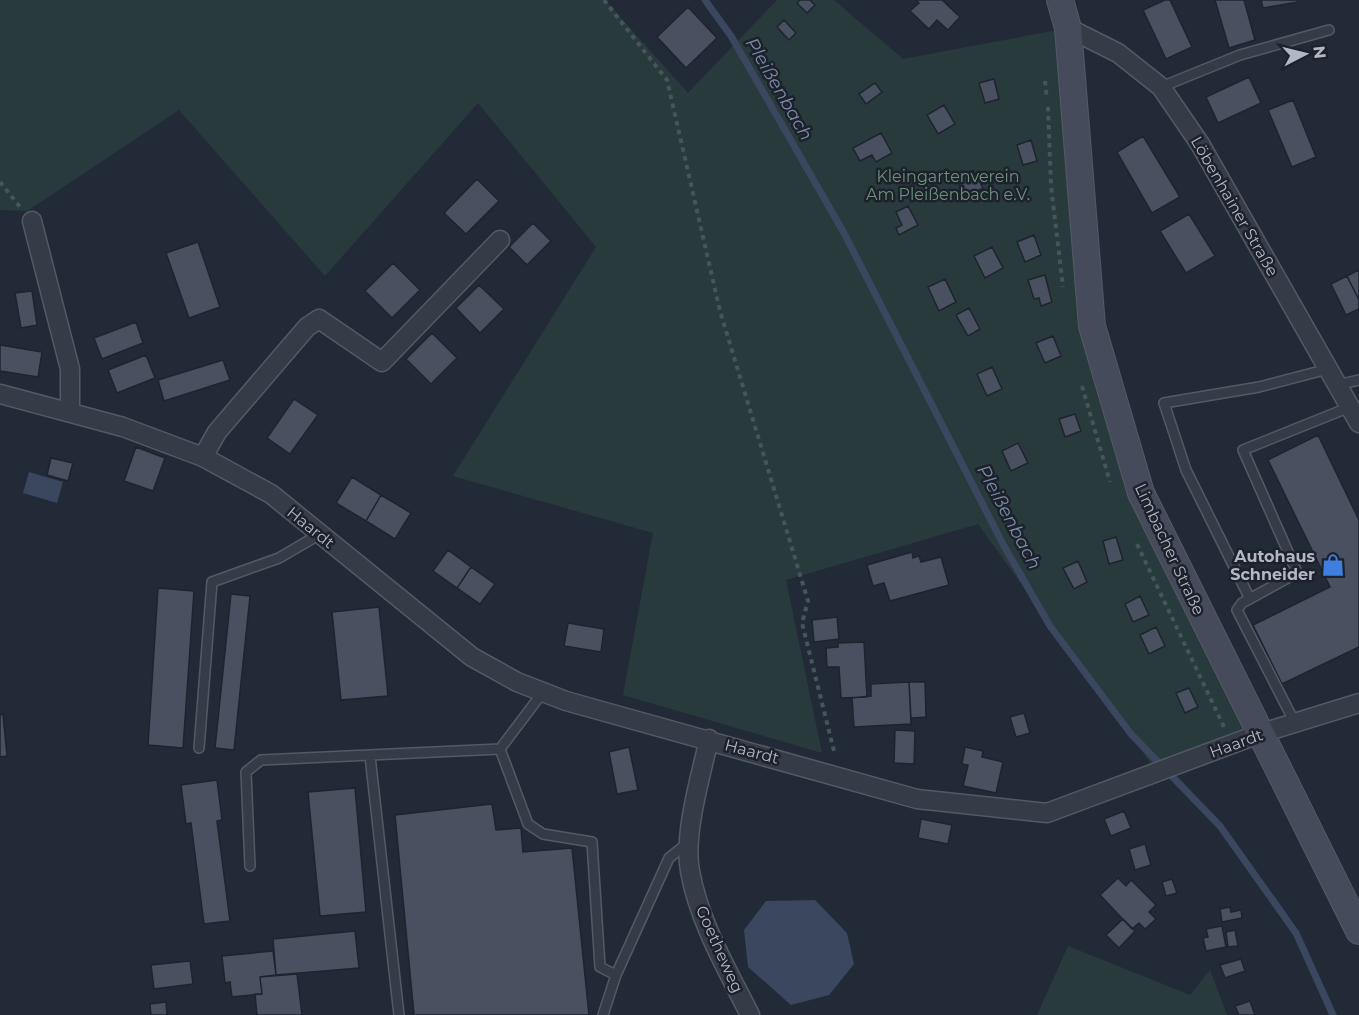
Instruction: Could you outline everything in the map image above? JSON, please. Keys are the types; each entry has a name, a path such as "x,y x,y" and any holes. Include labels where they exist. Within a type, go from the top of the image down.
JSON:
{"street":[{"name":"Limbacher Straße","path":"1060,0 1068,28 1092,326 1141,494 1359,931"},
{"name":"Löbenhainer Straße","path":"1068,28 1118,53 1161,87 1200,144 1359,423"},
{"path":"32,222 70,369 70,412"},
{"path":"203,457 217,432 307,327 319,319 382,362 500,240"},
{"name":"Haardt","path":"0,394 123,427 203,457 271,494 472,657 517,682 566,701 917,799 1047,813 1259,734 1359,703"},
{"name":"Goetheweg","path":"709,740 692,814 689,869 703,920 750,1015"}],"lane":[{"path":"1161,87 1240,55 1329,30"},
{"path":"1250,599 1186,470 1164,403 1333,377 1359,380"},
{"path":"1294,723 1238,616 1238,606 1295,574 1296,570 1243,450 1350,407"},
{"path":"199,748 212,582 279,558 320,534"},
{"path":"501,749 543,692"},
{"path":"250,866 246,772 261,760 501,749"},
{"path":"501,749 528,824 543,834 592,842 600,967 616,975"},
{"path":"370,756 399,1015"},
{"path":"603,1015 616,975 669,858 691,841"}],"path":[{"path":"604,0 667,80 720,311 808,601 802,623 840,776"},
{"path":"0,182 32,222"}],"green space":[{"name":"Kleingartenverein Am Pleißenbach e.V.","path":"0,0 605,0 688,93 777,0 834,0 903,59 1068,28 1092,326 1141,493 1259,734 1157,772 978,524 786,580 822,753 623,695 653,533 453,476 596,247 478,103 325,276 179,110 27,211 0,210"},
{"path":"1068,946 1190,995 1210,970 1227,1015 1037,1015"}],"water":[{"path":"29,472 63,482 57,503 23,493"},
{"path":"815,900 847,933 854,964 829,995 791,1005 748,967 744,930 766,901"}],"building":[{"path":"800,0 810,0 815,5 807,13 797,3"},
{"path":"916,0 942,0 960,17 948,30 937,20 929,29 910,11 919,3"},
{"path":"1170,0 1192,47 1166,59 1143,10"},
{"path":"1215,0 1244,0 1255,40 1229,48"},
{"path":"1261,0 1297,0 1298,2 1263,8"},
{"path":"688,7 717,38 686,68 657,37"},
{"path":"784,20 796,33 789,40 777,27"},
{"path":"1249,77 1261,103 1218,123 1206,97"},
{"path":"994,79 999,99 985,103 979,83"},
{"path":"875,83 882,92 866,104 859,94"},
{"path":"1293,100 1316,157 1292,167 1268,110"},
{"path":"944,105 955,124 938,134 927,115"},
{"path":"881,133 892,153 876,162 872,155 860,161 853,148"},
{"path":"1143,136 1180,197 1152,213 1117,152"},
{"path":"1031,140 1037,161 1023,165 1017,145"},
{"path":"973,170 983,188 966,197 957,179"},
{"path":"477,179 499,201 466,234 444,213"},
{"path":"908,206 918,225 899,235 896,228 902,225 896,212"},
{"path":"1189,214 1215,256 1186,273 1160,231"},
{"path":"533,223 551,241 527,265 509,247"},
{"path":"1034,235 1041,255 1025,262 1017,242"},
{"path":"198,242 220,307 189,318 166,253"},
{"path":"992,247 1003,268 985,278 974,256"},
{"path":"393,263 420,290 392,318 365,291"},
{"path":"1359,270 1359,300 1347,276"},
{"path":"1045,275 1052,302 1041,306 1039,298 1034,299 1028,280"},
{"path":"1347,276 1359,300 1359,309 1346,315 1331,284"},
{"path":"945,279 956,302 939,311 928,287"},
{"path":"479,285 504,309 480,333 456,308"},
{"path":"32,291 37,325 21,328 15,293"},
{"path":"969,308 980,329 968,336 956,315"},
{"path":"136,322 143,343 102,359 94,338"},
{"path":"432,333 457,358 431,384 406,359"},
{"path":"1053,336 1061,356 1045,363 1036,343"},
{"path":"0,345 42,352 38,377 0,371"},
{"path":"146,355 155,378 117,393 108,370"},
{"path":"223,360 230,380 164,401 158,380"},
{"path":"992,367 1002,389 987,396 977,374"},
{"path":"294,399 318,415 290,454 267,438"},
{"path":"1075,414 1081,431 1065,437 1059,419"},
{"path":"1318,435 1359,520 1359,647 1282,684 1253,625 1330,587 1268,460"},
{"path":"1018,443 1028,463 1011,471 1002,451"},
{"path":"136,447 165,458 153,491 124,481"},
{"path":"51,458 73,463 68,481 47,475"},
{"path":"352,477 381,495 366,521 336,503"},
{"path":"381,495 411,513 395,539 366,521"},
{"path":"1116,537 1123,560 1109,564 1103,541"},
{"path":"448,550 471,567 457,588 433,571"},
{"path":"912,552 913,558 919,556 921,562 941,557 949,585 890,601 884,583 873,586 867,565"},
{"path":"1078,561 1087,582 1074,589 1063,568"},
{"path":"471,567 495,584 480,604 457,588"},
{"path":"158,588 194,591 183,748 148,745"},
{"path":"231,594 250,596 234,750 215,748"},
{"path":"1140,596 1149,615 1133,622 1125,604"},
{"path":"379,607 388,696 341,700 332,612"},
{"path":"837,617 839,639 814,642 812,620"},
{"path":"568,623 604,629 601,652 564,646"},
{"path":"1156,627 1165,646 1149,654 1140,635"},
{"path":"864,642 867,697 841,698 839,667 827,667 826,648 838,647 838,643"},
{"path":"909,682 911,724 854,727 852,698 871,696 871,684"},
{"path":"909,682 925,682 926,717 911,718"},
{"path":"1189,688 1198,707 1185,713 1176,693"},
{"path":"1024,713 1030,733 1016,737 1010,717"},
{"path":"3,714 7,756 0,757 0,715"},
{"path":"895,730 915,731 914,764 894,763"},
{"path":"629,747 638,790 617,794 609,752"},
{"path":"965,747 983,751 982,757 1003,762 996,793 963,786 968,765 962,764"},
{"path":"217,780 222,820 217,821 230,921 204,924 191,823 186,824 181,785"},
{"path":"355,788 366,912 320,916 308,792"},
{"path":"492,804 496,830 521,828 523,852 572,848 589,1015 414,1015 395,815"},
{"path":"1124,811 1131,828 1111,836 1104,819"},
{"path":"921,819 952,825 948,844 918,838"},
{"path":"1145,844 1151,865 1135,870 1129,849"},
{"path":"1118,878 1126,886 1131,880 1156,905 1149,912 1156,919 1145,929 1139,923 1132,929 1100,895"},
{"path":"1172,879 1177,893 1166,896 1162,882"},
{"path":"1230,907 1231,912 1241,910 1242,918 1222,922 1220,909"},
{"path":"1123,919 1135,931 1119,948 1106,935"},
{"path":"1222,926 1226,947 1206,951 1203,938 1208,937 1206,929"},
{"path":"1235,930 1238,946 1228,947 1226,932"},
{"path":"355,931 359,968 276,975 273,939"},
{"path":"273,951 276,975 260,977 262,994 232,997 230,982 225,983 222,956"},
{"path":"1241,959 1245,971 1225,978 1220,965"},
{"path":"190,961 193,984 154,989 151,965"},
{"path":"297,974 302,1015 257,1015 255,994 262,994 260,977"},
{"path":"1250,1001 1255,1015 1239,1015 1235,1006"},
{"path":"166,1002 167,1015 151,1015 150,1004"}],"waterway":[{"name":"Pleißenbach","path":"705,0 731,36 844,233 1004,546 1050,626 1131,734 1220,826 1296,933 1333,1015"}],"place":[{"name":"Autohaus Schneider","path":"1333,565"}]}
